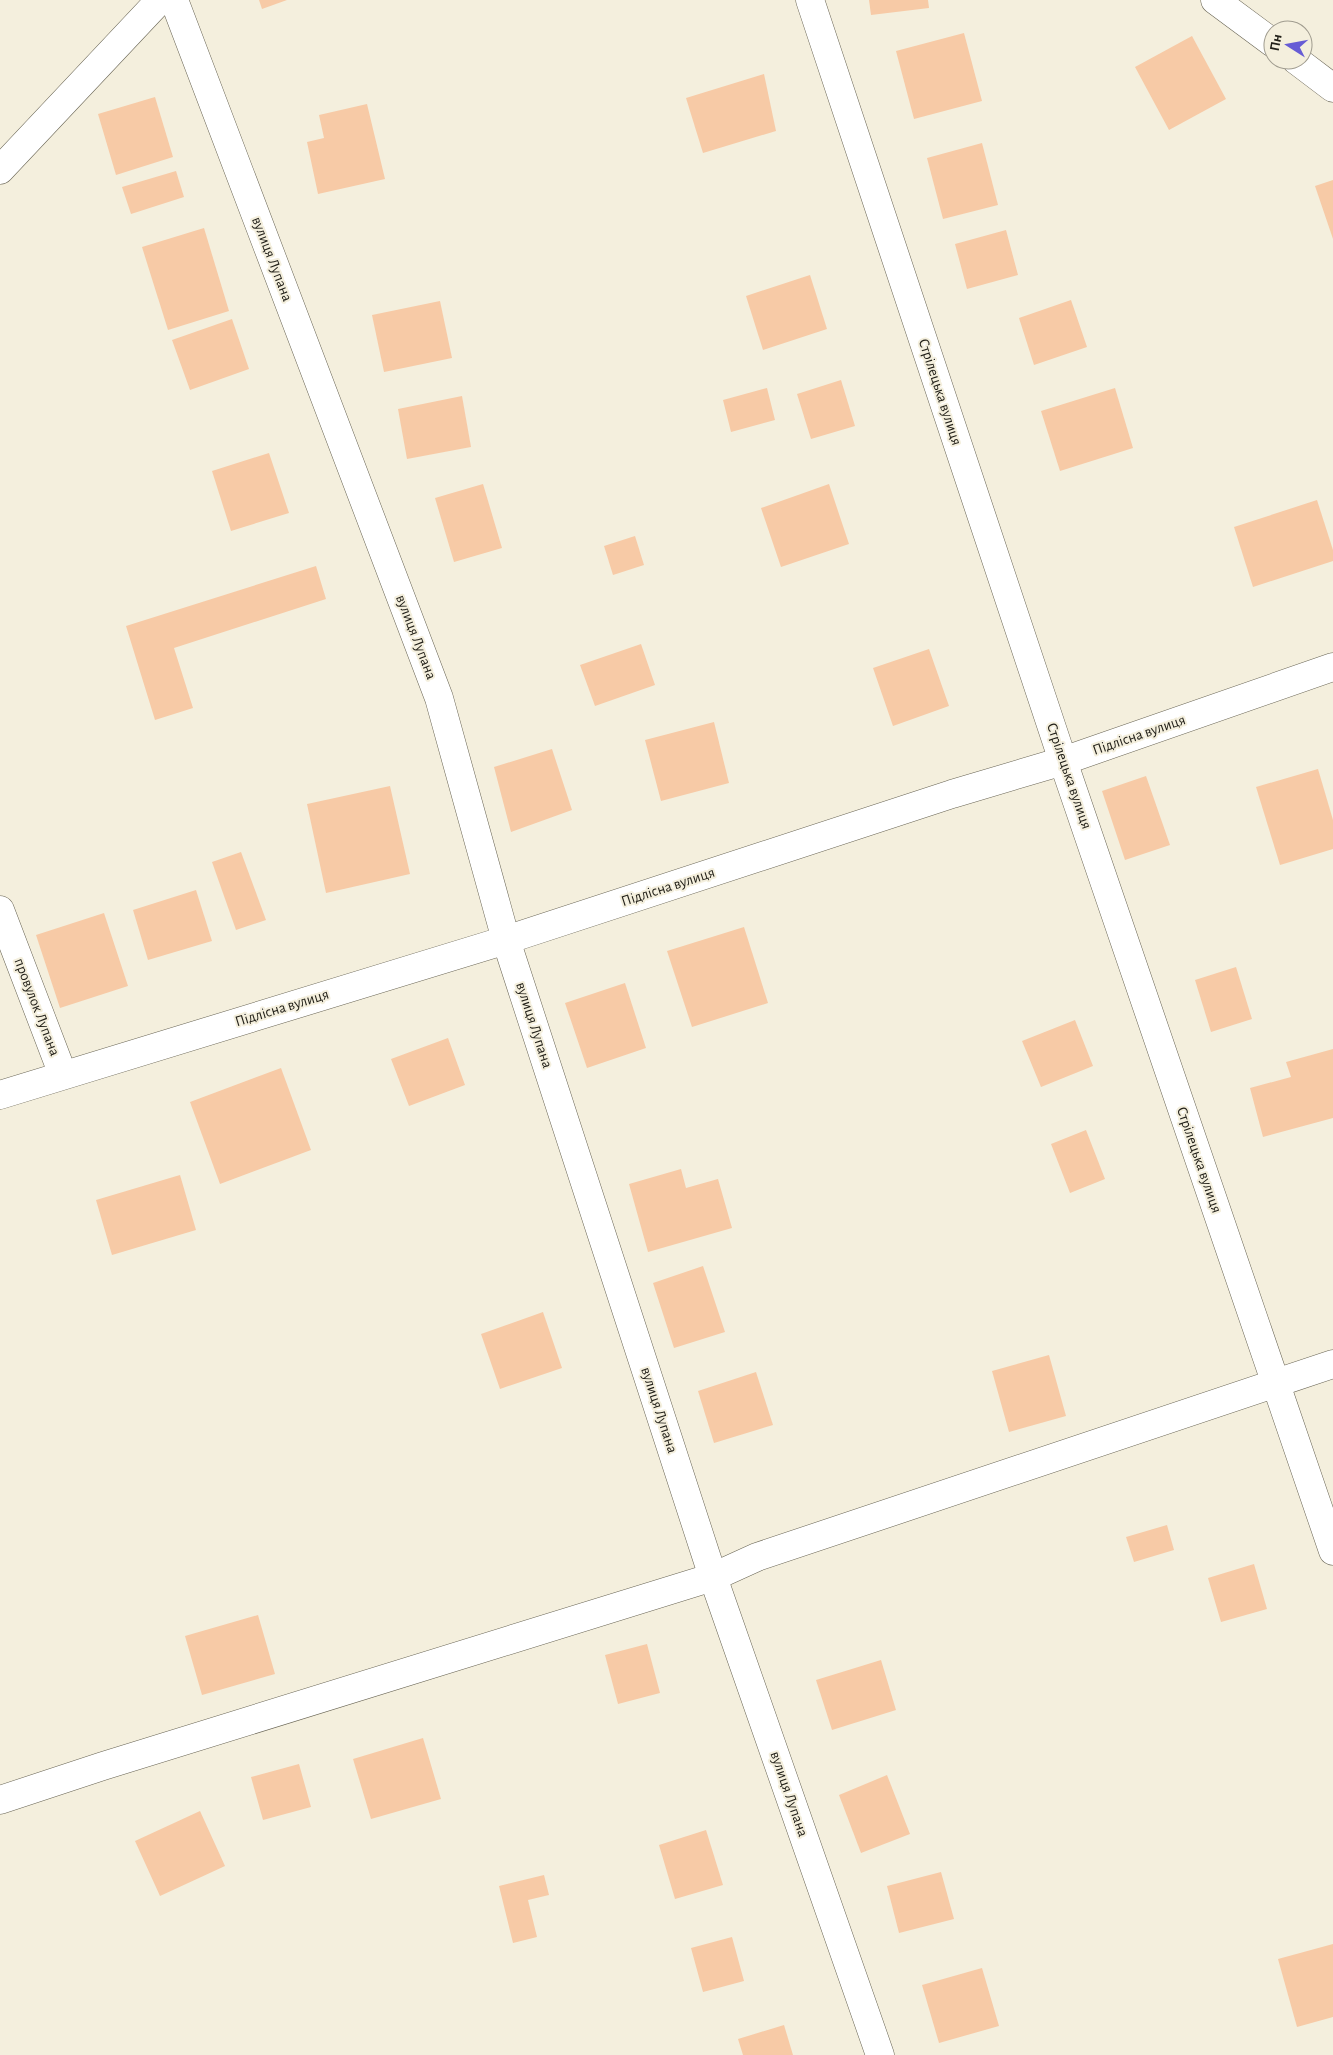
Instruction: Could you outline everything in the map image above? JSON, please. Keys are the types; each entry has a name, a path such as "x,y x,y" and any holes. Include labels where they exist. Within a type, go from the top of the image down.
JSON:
{"street":[{"path":"0,170 160,0"},
{"name":"вулиця Лупана","path":"174,0 439,698 506,940 713,1577 880,2055"},
{"name":"Стрілецька вулиця","path":"810,0 1063,761 1333,1551"},
{"path":"1215,0 1263,36"},
{"path":"1309,70 1333,88"},
{"name":"Підлісна вулиця","path":"0,1095 506,940 952,794 1063,761 1333,667"},
{"name":"провулок Лупана","path":"0,910 63,1075"},
{"path":"0,1800 113,1763 713,1577 757,1557 1333,1364"}],"building":[{"path":"259,0 287,0 262,9"},
{"path":"869,0 928,0 929,8 871,15"},
{"path":"964,33 982,101 914,119 896,51"},
{"path":"1192,36 1226,99 1169,130 1135,67"},
{"path":"764,74 776,131 703,153 686,98"},
{"path":"155,97 173,157 116,175 98,114"},
{"path":"367,104 385,179 318,194 307,142 324,138 319,115"},
{"path":"982,143 998,205 943,219 927,158"},
{"path":"176,171 184,197 131,214 122,187"},
{"path":"1333,180 1333,239 1315,186"},
{"path":"204,228 229,311 168,330 142,247"},
{"path":"1006,230 1018,275 967,289 955,244"},
{"path":"810,275 827,329 763,350 746,296"},
{"path":"1071,300 1087,347 1034,365 1019,318"},
{"path":"440,301 452,358 384,372 372,315"},
{"path":"232,319 249,369 190,390 172,340"},
{"path":"841,380 855,426 811,439 797,394"},
{"path":"767,388 775,420 731,432 723,400"},
{"path":"1115,388 1133,448 1060,471 1041,411"},
{"path":"462,396 471,447 407,459 398,409"},
{"path":"269,453 289,513 231,531 212,471"},
{"path":"483,484 502,548 454,562 435,498"},
{"path":"829,484 849,544 781,567 761,508"},
{"path":"1317,500 1333,550 1333,561 1253,587 1234,527"},
{"path":"635,536 644,565 613,575 604,546"},
{"path":"316,566 326,599 174,648 193,708 155,720 126,626"},
{"path":"641,644 655,685 595,706 580,665"},
{"path":"929,649 949,706 893,726 873,668"},
{"path":"714,722 729,783 661,801 645,740"},
{"path":"552,749 572,810 511,832 494,767"},
{"path":"1318,769 1333,820 1333,849 1280,865 1256,787"},
{"path":"1146,776 1170,845 1125,860 1102,791"},
{"path":"390,786 410,874 326,893 307,804"},
{"path":"241,852 266,920 236,930 212,862"},
{"path":"196,890 212,941 148,960 133,910"},
{"path":"104,913 128,986 60,1008 36,935"},
{"path":"744,927 768,1003 692,1027 667,951"},
{"path":"1236,967 1252,1019 1211,1032 1195,980"},
{"path":"625,983 646,1048 587,1068 565,1003"},
{"path":"1075,1020 1093,1066 1041,1087 1022,1041"},
{"path":"448,1038 465,1085 409,1106 391,1059"},
{"path":"1333,1049 1333,1118 1263,1137 1250,1088 1291,1077 1286,1062"},
{"path":"281,1068 311,1150 220,1184 190,1102"},
{"path":"1086,1130 1105,1179 1070,1193 1051,1144"},
{"path":"681,1169 686,1188 718,1179 732,1228 648,1252 629,1184"},
{"path":"180,1175 196,1230 112,1255 96,1200"},
{"path":"703,1266 725,1332 674,1348 653,1283"},
{"path":"543,1312 562,1368 500,1389 481,1334"},
{"path":"1049,1355 1066,1416 1009,1432 992,1371"},
{"path":"756,1372 773,1425 714,1443 698,1391"},
{"path":"1167,1525 1174,1550 1134,1562 1126,1537"},
{"path":"1254,1564 1267,1609 1221,1622 1208,1578"},
{"path":"258,1615 275,1674 202,1695 185,1636"},
{"path":"647,1644 660,1693 618,1704 605,1655"},
{"path":"881,1660 896,1710 832,1730 816,1680"},
{"path":"423,1738 441,1799 371,1819 353,1759"},
{"path":"299,1764 311,1807 263,1820 251,1777"},
{"path":"887,1775 910,1834 861,1853 839,1795"},
{"path":"200,1811 225,1866 160,1896 135,1841"},
{"path":"706,1830 723,1885 675,1899 659,1845"},
{"path":"941,1872 954,1919 899,1933 887,1886"},
{"path":"544,1875 549,1895 528,1900 537,1937 513,1943 499,1886"},
{"path":"732,1937 744,1981 703,1992 691,1948"},
{"path":"1333,1944 1333,2017 1297,2027 1278,1959"},
{"path":"982,1968 999,2026 939,2043 922,1985"},
{"path":"784,2025 793,2055 743,2055 738,2039"}]}
